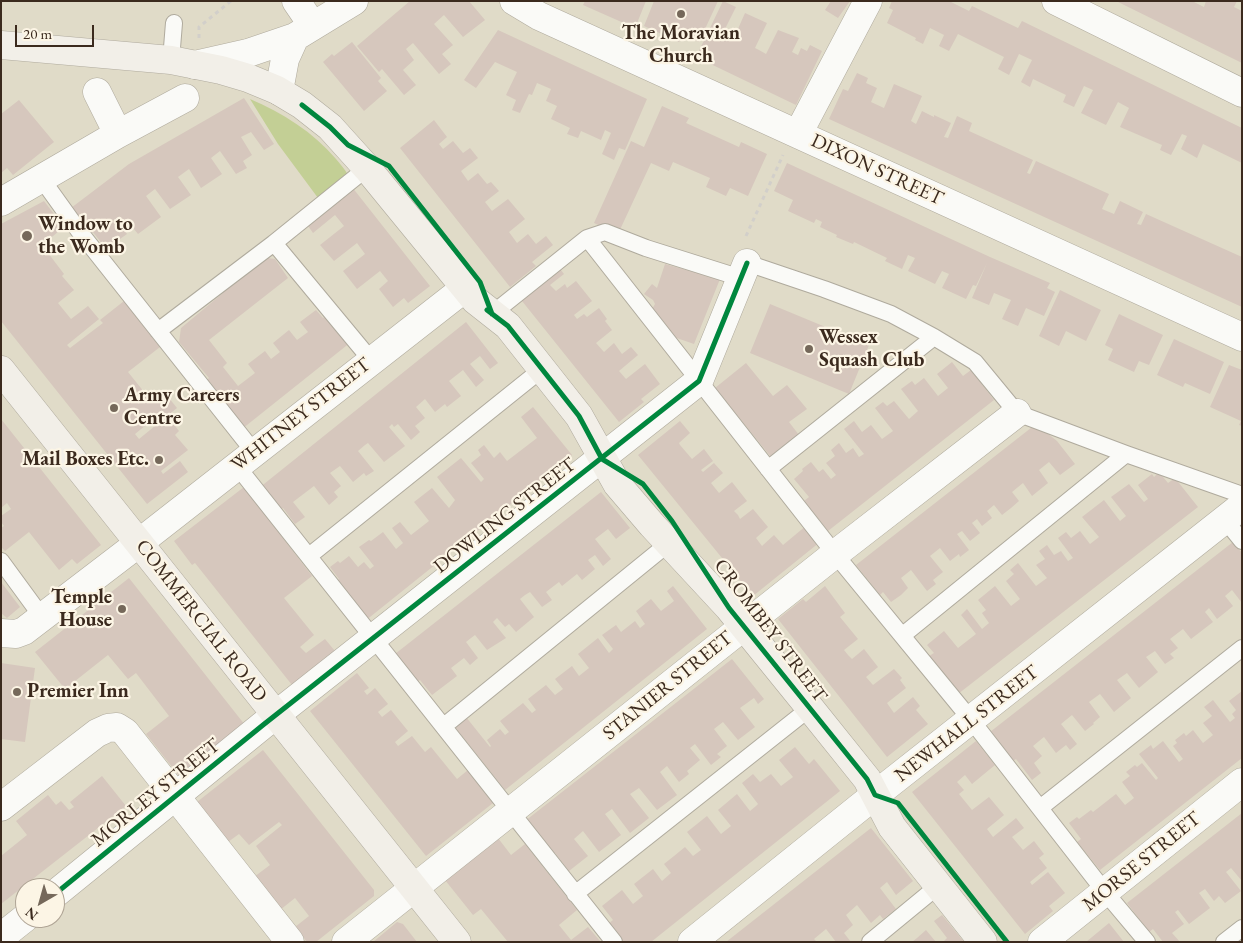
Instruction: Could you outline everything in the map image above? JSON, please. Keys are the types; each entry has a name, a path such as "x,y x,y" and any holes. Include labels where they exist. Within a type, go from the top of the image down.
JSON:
{"street":[{"path":"279,92 285,60 304,31 296,1"},
{"path":"183,62 248,52 304,31 354,1"},
{"name":"DIXON STREET","path":"514,1 539,16 1242,337"},
{"path":"796,132 868,1"},
{"path":"1056,1 1242,93"},
{"name":"CROMBEY STREET","path":"1,45 183,62 243,76 279,92 302,105 330,127 367,168 475,300 508,326 579,416 617,484 744,626 810,708 867,780 892,827 983,942"},
{"path":"96,92 118,134"},
{"path":"1,202 118,134 185,98"},
{"name":"DOWLING STREET","path":"275,716 699,381 744,270"},
{"name":"WHITNEY STREET","path":"1,633 16,634 24,631 465,288"},
{"name":"COMMERCIAL ROAD","path":"4,380 139,543 275,716 458,942"},
{"name":"STANIER STREET","path":"346,942 835,554 1017,413"},
{"name":"NEWHALL STREET","path":"692,942 1233,513"},
{"name":"MORLEY STREET","path":"65,886 275,716"},
{"path":"1,807 97,733 108,728 117,727 125,732 176,795 290,942"},
{"name":"MORSE STREET","path":"1042,942 1242,782"},
{"path":"1,937 15,926"}],"lane":[{"path":"174,23 183,62"},
{"path":"158,331 274,243 367,168"},
{"path":"41,178 79,231 158,331 246,459 309,556 614,942"},
{"path":"492,314 587,238 605,232 646,248 824,288 891,314 934,336 975,362 1017,413 1242,495"},
{"path":"587,238 835,554 903,635 1105,892 1147,942"},
{"path":"274,243 371,360"},
{"path":"768,469 934,336"},
{"path":"309,556 542,369"},
{"path":"903,635 1126,454"},
{"path":"1233,513 1242,541"},
{"path":"444,726 669,543"},
{"path":"1,561 42,617"},
{"path":"1040,808 1242,648"},
{"path":"575,894 810,708"},
{"path":"870,942 938,886"},
{"path":"1224,942 1242,928"}],"path":[{"path":"204,23 231,1"},
{"path":"744,270 739,259 744,241 796,132"}],"green space":[{"path":"250,99 286,117 318,140 348,175 318,198 278,144"}],"building":[{"path":"410,1 469,1 485,20 463,37 444,15 434,24 453,45 442,54 451,64 439,74 413,43 406,49 414,60 403,70 416,85 404,95 382,69 379,72 357,46"},
{"path":"585,1 646,1 635,28 583,5"},
{"name":"The Moravian Church","path":"654,1 718,1 699,42 683,35 679,42 644,26"},
{"path":"723,1 736,7 723,33 734,38 745,13 767,23 755,48 766,54 778,30 799,38 792,52 798,55 801,48 807,51 810,45 822,51 796,105 696,57"},
{"path":"831,1 850,1 838,18 825,10"},
{"path":"892,1 949,1 969,11 972,6 1018,28 1022,21 1242,128 1242,163 1203,144 1197,158 1181,149 1187,136 1182,134 1171,155 1160,150 1162,145 1120,127 1129,108 1118,102 1106,125 1081,113 1093,90 1084,86 1074,107 1063,102 1066,95 1033,79 1030,87 1021,82 1032,60 1019,54 1009,75 998,69 1004,57 958,34 949,51 939,46 944,35 930,28 923,44 915,40 916,38 887,23 893,10 889,8"},
{"path":"1116,1 1192,1 1204,7 1206,1 1237,1 1234,7 1242,11 1242,63"},
{"path":"498,30 647,99 625,150 619,148 614,160 602,154 611,133 605,130 601,140 581,131 578,138 567,134 570,128 551,119 557,106 546,101 551,89 537,83 532,95 529,94 520,113 512,110 516,100 506,95 517,72 495,62 476,88 464,80"},
{"path":"352,42 381,78 378,81 387,91 364,111 323,62"},
{"path":"857,73 868,78 866,83 877,88 871,102 884,108 894,84 922,96 911,121 916,124 922,111 934,117 934,115 951,123 944,137 948,138 957,116 972,123 969,131 1033,160 1027,173 1030,174 1036,161 1109,194 1102,209 1114,214 1120,201 1143,212 1137,224 1141,225 1146,214 1242,257 1242,307 829,119 843,89 848,91"},
{"path":"244,98 274,144 264,150 251,132 241,137 252,155 243,161 247,168 236,174 220,151 211,158 222,174 201,188 189,169 178,177 191,195 170,209 155,189 146,196 161,217 138,234 128,222 122,227 127,234 106,249 93,232 91,234 71,208 129,164"},
{"path":"19,100 54,142 13,175 7,168 1,173 1,114"},
{"path":"662,106 689,118 686,123 739,147 741,142 767,154 748,196 730,188 726,196 706,187 710,178 673,162 669,171 651,163 618,234 594,223 631,141 644,147"},
{"path":"434,120 447,137 439,144 443,149 453,141 463,153 470,148 478,158 461,171 468,181 478,173 487,184 491,182 499,191 485,202 492,211 508,199 525,219 509,232 517,243 528,234 536,244 546,236 553,245 532,262 536,266 510,287 400,148"},
{"path":"787,163 1050,283 1047,288 1055,292 1044,316 1026,308 1018,326 1002,319 1011,300 994,293 989,305 972,298 987,263 976,286 973,285 966,299 942,288 949,274 942,271 935,284 908,271 915,258 908,255 902,269 885,261 887,258 854,242 853,244 836,237 837,235 820,227 822,222 816,219 814,223 788,211 793,200 774,191"},
{"path":"352,187 430,286 408,303 404,298 393,307 379,289 388,281 380,271 357,289 343,271 365,254 357,243 334,261 320,245 344,226 335,215 313,233 306,223"},
{"path":"44,201 64,227 42,245 64,274 62,276 74,290 58,303 71,319 88,306 99,319 67,345 70,348 103,323 100,320 124,301 160,347 128,372 153,403 165,393 177,408 167,416 179,431 175,435 188,450 161,471 163,474 180,461 188,472 147,504 1,321 1,224","holes":["151,421 155,426 139,439 135,434"]},
{"path":"260,257 275,259 288,278 209,340 227,363 223,367 238,386 255,373 248,364 265,351 271,359 280,352 273,343 289,330 297,340 308,332 300,322 316,310 323,318 328,313 351,342 242,429 204,382 209,378 179,342 181,328 223,293 220,289"},
{"path":"665,264 720,279 694,344 671,336 651,311 655,304 653,300 644,294 652,284 657,288"},
{"path":"557,265 564,274 550,285 556,291 565,284 567,288 576,281 592,301 574,315 577,319 584,314 587,317 599,308 607,319 605,321 612,330 596,343 604,352 614,343 622,354 631,347 638,355 619,371 626,379 645,364 660,384 641,399 644,402 619,422 518,296"},
{"path":"1060,290 1101,310 1086,341 1066,331 1059,346 1039,336"},
{"name":"Wessex Squash Club","path":"770,304 869,345 849,394 750,353"},
{"path":"1119,314 1163,335 1149,365 1139,361 1134,372 1108,360 1113,349 1105,345"},
{"path":"466,322 498,363 490,369 480,356 470,364 484,380 476,387 463,370 449,381 461,396 447,407 445,404 435,412 425,399 416,407 425,418 415,426 420,432 411,440 398,424 394,427 392,424 389,427 405,446 384,462 368,443 365,445 358,451 374,471 366,476 364,473 353,482 340,466 330,473 341,486 334,492 338,497 329,505 314,486 293,502 305,517 295,524 283,508 279,512 259,488"},
{"path":"1174,339 1224,362 1210,394 1185,383 1183,387 1157,375"},
{"path":"952,362 963,376 971,370 994,400 828,531 804,501 809,497 794,479 811,462 819,472 823,469 831,479 836,475 826,463 835,456 831,450 839,443 846,453 853,448 859,457 864,454 844,429 854,421 862,432 871,425 882,439 893,431 875,408 883,402 887,406 894,401 909,419 918,411 901,389 912,381 915,385 924,378 938,396 948,388 937,374"},
{"path":"746,363 773,396 787,385 807,409 789,422 799,435 771,457 715,388"},
{"path":"1229,365 1242,370 1242,426 1239,425 1241,421 1210,407"},
{"path":"533,407 572,455 365,621 334,583 339,579 330,567 338,561 340,563 349,556 358,567 364,562 370,569 374,566 359,547 383,532 396,549 403,543 392,528 400,522 411,535 429,521 414,502 432,488 449,508 455,500 437,477 461,458 481,482 484,479 471,463 481,455 478,450 484,445 494,458 500,452 507,461 537,438 521,417"},
{"path":"1,419 101,545 77,564 72,559 59,570 29,532 5,551 1,547 1,528 4,526 1,522 1,516 11,509 7,503 1,508"},
{"path":"680,421 690,433 679,443 680,445 692,459 704,449 713,461 701,470 703,472 714,463 723,473 711,483 719,493 732,482 747,501 734,511 740,519 753,509 768,527 756,538 762,546 774,535 783,545 807,525 820,542 753,596 638,455"},
{"path":"1036,424 1057,441 1075,464 1060,475 1049,462 1039,470 1048,483 1032,496 1023,483 1012,492 1019,501 1011,508 1002,515 994,505 987,511 992,518 982,526 977,519 972,523 980,533 970,541 962,531 957,534 969,550 960,557 959,554 950,561 940,548 930,556 943,572 933,580 936,584 927,591 911,570 901,578 908,588 901,595 891,602 883,592 880,595 856,565"},
{"path":"1159,472 1168,483 1175,478 1198,507 958,694 929,656 934,653 927,645 944,631 958,648 976,634 961,615 967,609 982,629 989,623 982,613 986,610 978,600 995,586 1011,606 1020,599 1006,581 1014,574 1010,570 1018,563 1036,586 1047,578 1036,565 1045,559 1039,551 1047,545 1054,555 1061,551 1068,561 1073,558 1058,538 1066,532 1071,538 1080,531 1090,544 1099,537 1082,517 1104,500 1120,521 1126,516 1111,497 1129,484 1144,502 1148,499 1138,485 1152,474 1154,477"},
{"path":"244,487 312,576 284,598 314,635 300,647 306,653 325,639 335,651 292,685 195,563 192,565 174,541"},
{"path":"601,492 630,528 616,539 608,529 595,539 611,559 603,566 595,555 588,560 595,569 582,580 577,574 562,586 559,582 546,592 552,600 542,607 530,592 525,595 520,599 534,617 516,632 509,624 505,627 497,618 493,622 506,638 487,650 475,635 471,638 466,642 478,658 470,665 464,658 451,668 457,676 432,695 420,680 417,682 395,654"},
{"path":"1233,542 1242,553 1242,603 1232,590 1225,596 1233,606 1217,619 1209,608 1205,612 1213,622 1191,639 1183,629 1170,639 1178,648 1170,654 1174,658 1165,664 1155,651 1146,657 1158,672 1139,688 1127,673 1117,680 1131,698 1114,712 1100,694 1089,702 1100,717 1085,731 1072,715 1061,724 1077,744 1070,750 1066,745 1056,753 1044,737 1033,746 1042,756 1034,763 1041,773 1032,780 1016,759 1013,761 990,732"},
{"path":"129,578 245,725 180,777 146,734 169,716 136,673 128,679 108,655 65,689 35,652"},
{"path":"1,582 20,607 7,618 1,613"},
{"path":"673,586 707,629 505,790 454,726 466,717 490,747 487,740 500,729 505,735 509,732 500,721 523,703 532,713 536,710 528,699 546,685 555,695 563,689 555,679 572,666 579,676 589,668 578,654 598,638 609,653 613,649 602,635 616,625 621,632 635,621 640,628 645,624 636,611 651,599 661,611 674,601 667,591"},
{"path":"825,586 845,613 840,617 858,639 844,650 852,659 864,649 878,667 866,677 873,685 894,669 902,678 900,680 906,688 887,703 894,713 913,697 920,706 916,710 928,724 887,757 778,619 803,599 806,602"},
{"path":"732,659 764,699 758,704 754,698 740,708 755,727 738,740 723,722 714,729 727,746 717,754 721,757 711,765 695,744 690,748 700,760 687,771 689,774 679,782 667,766 660,772 677,795 657,810 639,788 630,794 649,818 630,833 612,809 605,814 621,835 599,852 583,831 574,839 588,856 569,871 555,853 552,856 525,821"},
{"name":"Premier Inn","path":"1,663 35,668 25,742 1,739"},
{"path":"357,673 369,688 364,691 367,695 375,688 388,704 378,712 382,717 391,710 408,731 395,742 398,746 412,736 425,752 431,747 457,779 468,770 493,803 426,856 310,711"},
{"path":"1242,691 1242,758 1100,870 1077,842 1081,839 1069,823 1077,817 1079,819 1091,810 1093,812 1116,794 1125,805 1134,798 1122,782 1130,776 1126,772 1135,765 1137,767 1142,763 1156,780 1158,778 1139,754 1151,745 1153,749 1163,741 1179,762 1183,759 1173,746 1177,743 1175,740 1184,733 1186,736 1193,730 1203,743 1213,735 1203,723 1212,716 1204,707 1213,700 1230,722 1235,718 1232,714 1236,710 1229,701"},
{"path":"976,741 995,765 972,784 965,775 957,782 964,790 959,794 972,810 989,797 1004,815 987,829 993,837 1016,818 1024,828 1012,837 1023,850 1034,841 1044,854 1039,858 1047,868 1030,882 1032,885 1048,872 1065,893 1049,906 1053,911 1025,934 912,792"},
{"path":"795,747 809,764 814,759 840,791 651,942 622,942 608,924 613,920 602,906 622,890 633,904 643,896 634,884 653,869 662,881 671,873 664,864 685,847 693,856 701,850 687,832 707,816 721,834 731,826 718,810 737,794 750,811 756,806 758,804 742,783 753,774 760,782 771,774 781,786 793,777 779,760"},
{"path":"263,750 374,890 374,896 316,942 307,942 295,927 309,916 295,898 280,910 254,877 270,865 256,846 282,825 279,822 249,845 239,834 228,842 197,802"},
{"path":"102,776 126,806 34,878 15,878 15,893 1,904 1,856 27,835 16,821 48,795 56,805 61,801 69,810 74,807 70,802"},
{"path":"1242,813 1242,881 1231,868 1226,872 1241,891 1225,903 1219,896 1214,901 1205,889 1199,893 1210,908 1189,924 1178,910 1175,912 1184,924 1172,933 1180,942 1163,942 1153,929 1149,932 1127,903"},
{"path":"871,828 913,881 896,895 887,882 880,888 896,909 883,919 880,915 871,923 857,905 846,915 853,925 844,933 851,942 836,942 826,929 814,939 817,942 726,942"},
{"path":"498,838 511,855 525,844 577,910 559,925 571,940 588,927 601,942 508,942 481,909 473,915 445,880"},
{"path":"942,915 964,942 943,942 947,938 934,921"},
{"path":"397,922 403,924 417,942 373,942"},
{"path":"1109,923 1124,942 1086,942"},
{"path":"926,930 936,942 912,942 917,938"}],"cycle path":[{"path":"302,105 330,127 348,145 389,166 480,282 492,314"},
{"path":"65,886 263,725 699,381 747,263"},
{"path":"487,310 508,326 579,416 602,459 643,484 672,521 729,608 867,779 875,795 898,803 1007,942"}],"place":[{"name":"The Moravian Church","path":"681,14"},
{"name":"Window to the Womb","path":"27,236"},
{"name":"Wessex Squash Club","path":"809,349"},
{"name":"Army Careers Centre","path":"114,408"},
{"name":"Mail Boxes Etc.","path":"159,460"},
{"name":"Temple House","path":"122,609"},
{"name":"Premier Inn","path":"17,692"}]}
